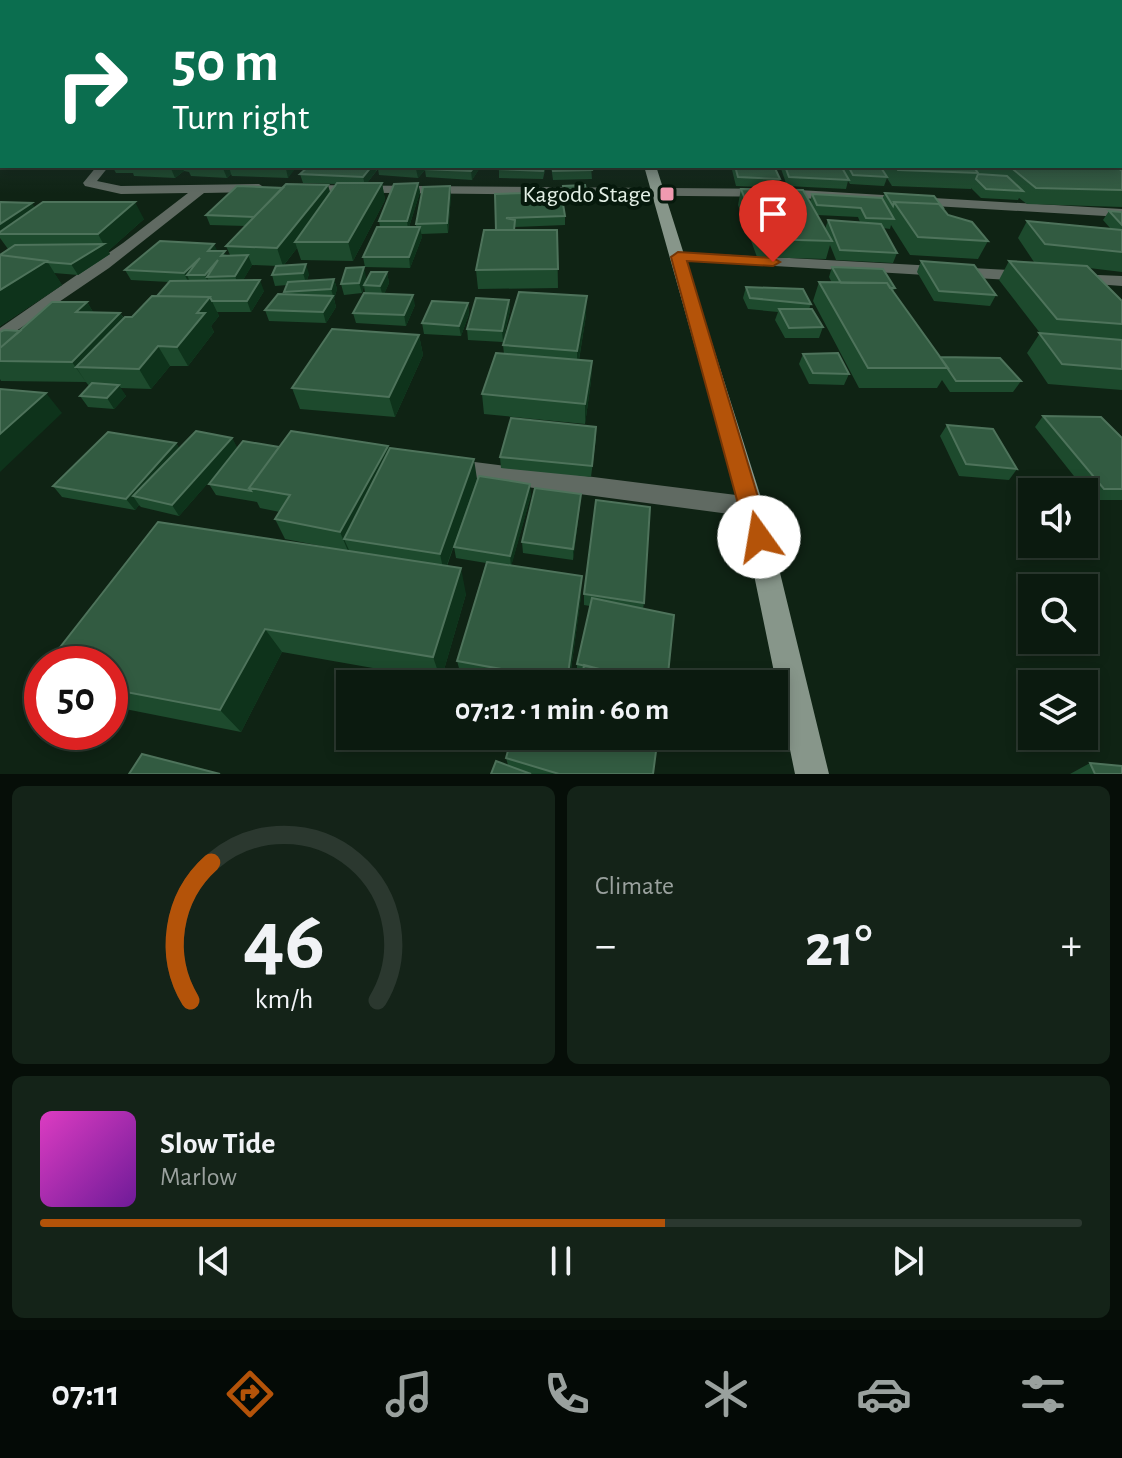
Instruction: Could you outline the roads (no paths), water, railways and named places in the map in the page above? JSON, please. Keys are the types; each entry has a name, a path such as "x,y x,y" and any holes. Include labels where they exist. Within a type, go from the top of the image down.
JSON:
{"main road":[{"path":"651,168 752,507 812,774"}],"street":[{"path":"101,168 89,183 121,190 659,190 879,197 1122,213"},
{"path":"0,336 110,261 202,188"},
{"path":"678,257 1122,281"},
{"path":"423,463 752,507"}],"place":[{"name":"Kagodo Stage","path":"667,194"}]}
